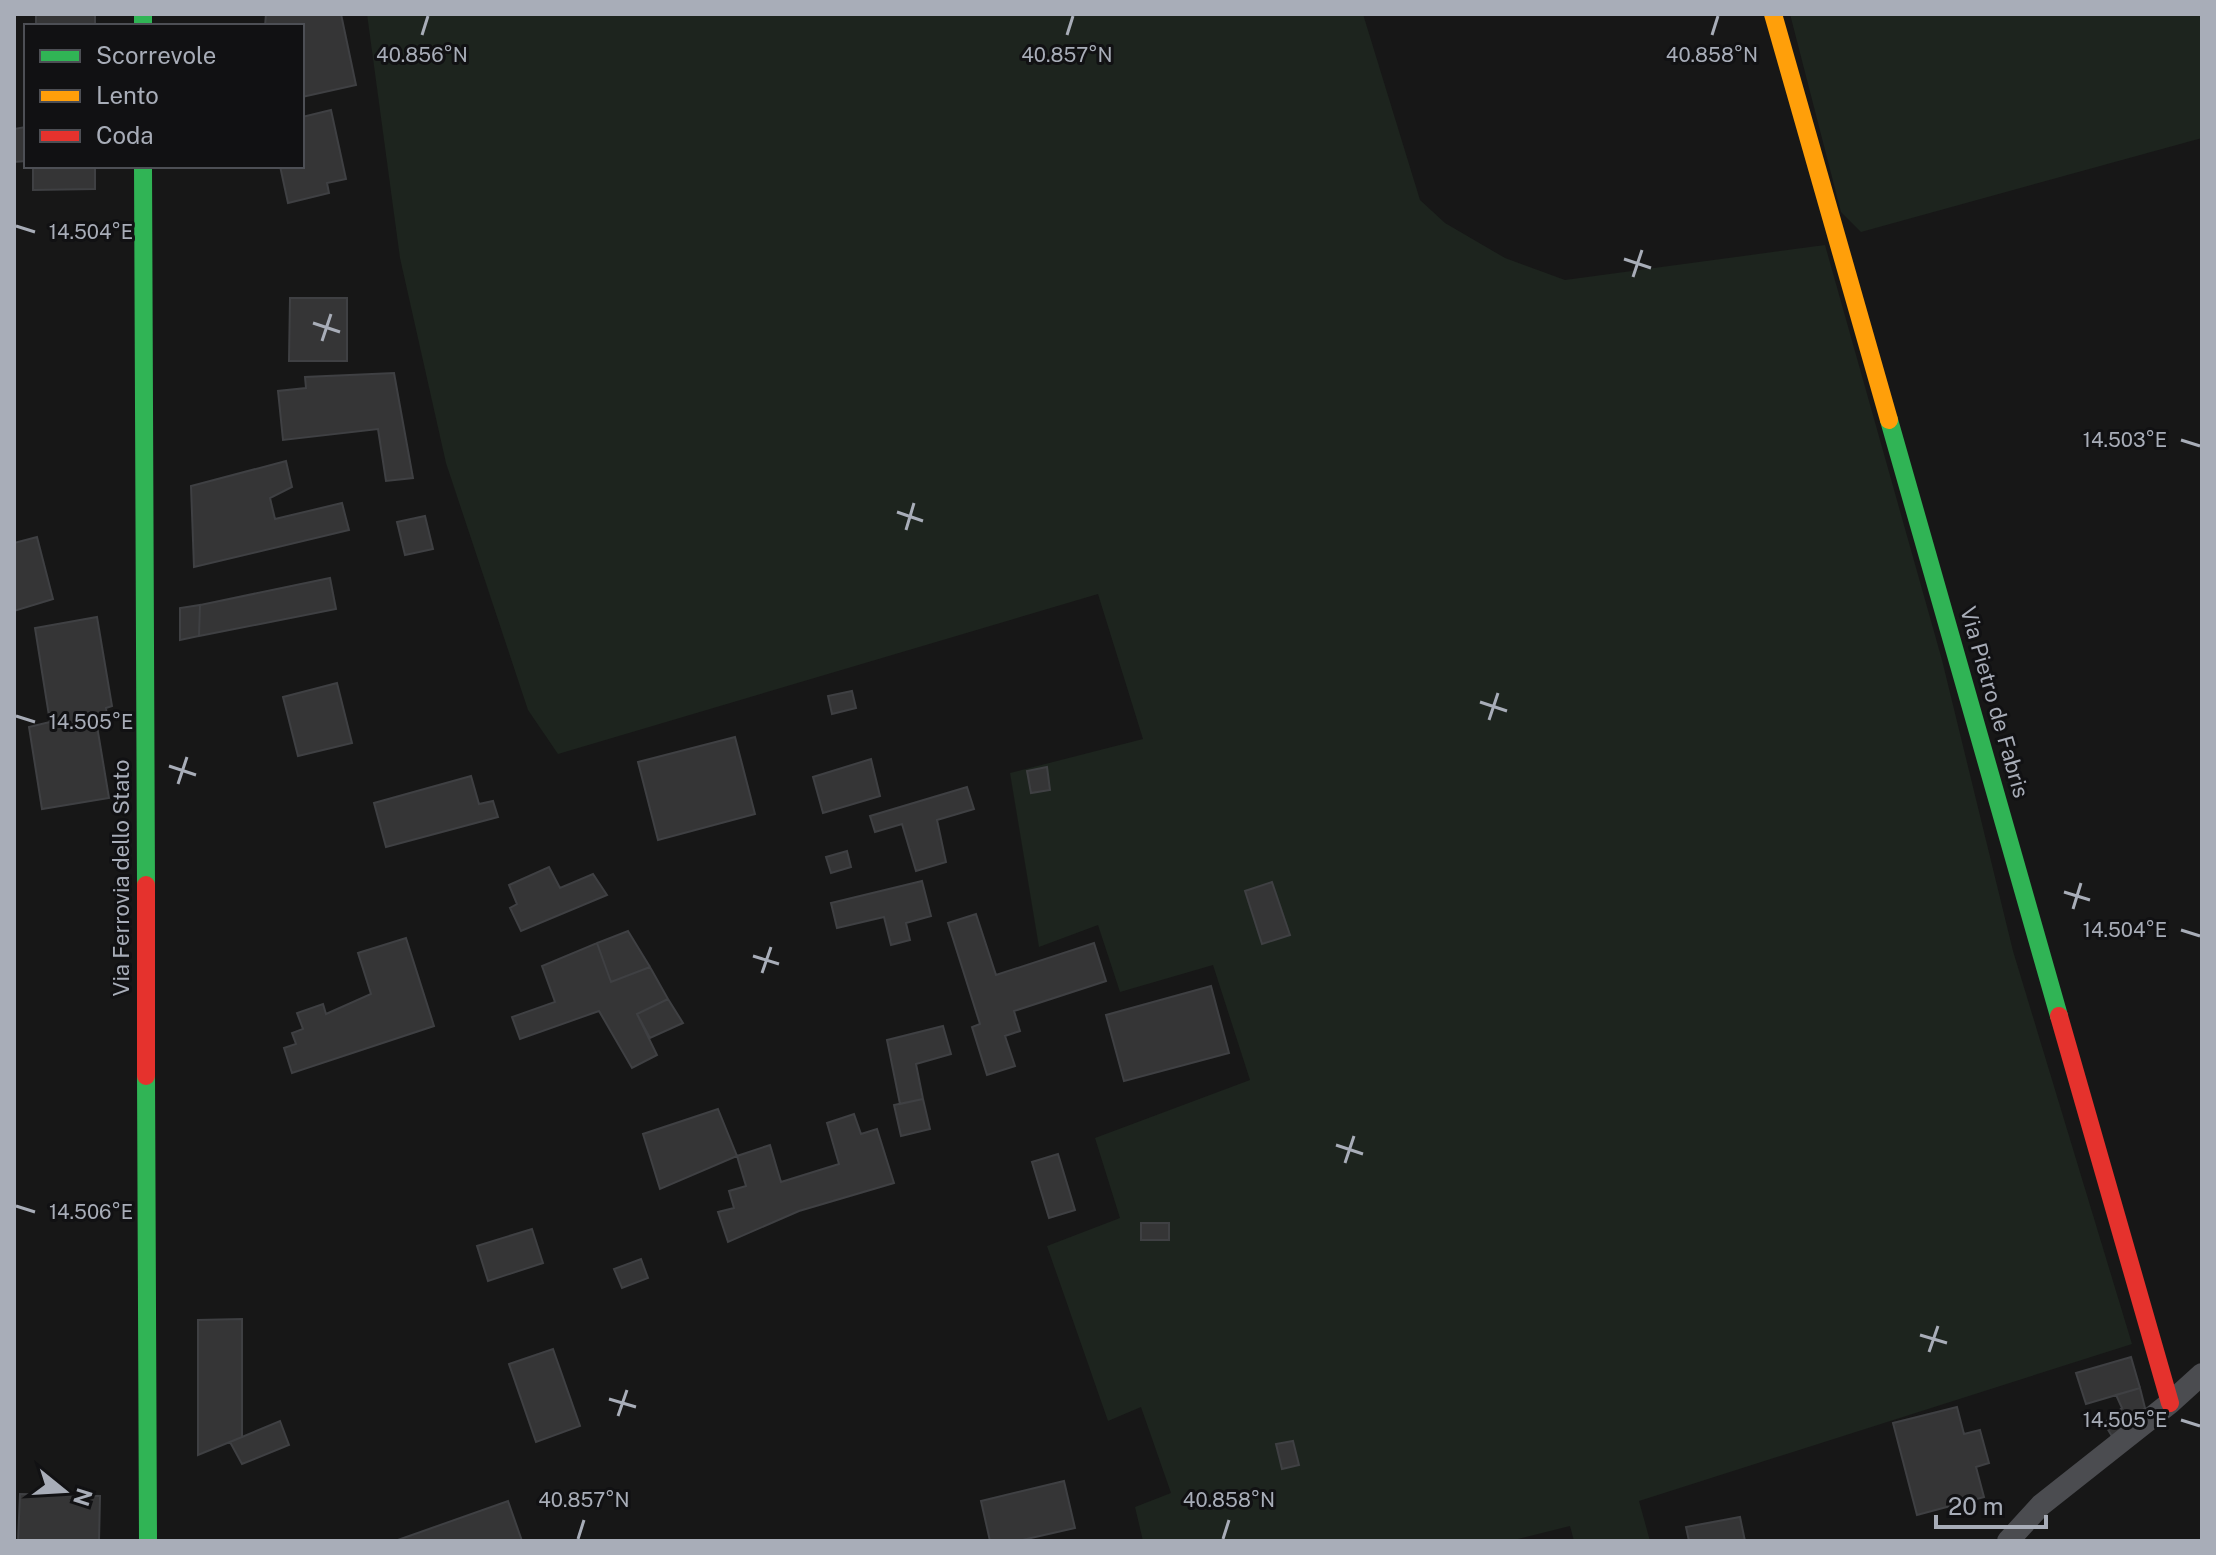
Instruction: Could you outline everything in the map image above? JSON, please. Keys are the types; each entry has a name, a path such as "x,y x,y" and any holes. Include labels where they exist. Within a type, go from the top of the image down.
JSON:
{"street":[{"name":"Via Pietro de Fabris","path":"1773,14 2170,1403"},
{"name":"Via Ferrovia dello Stato","path":"143,168 148,1541"}],"lane":[{"path":"2008,1541 2041,1505 2202,1374"}],"shaded area":[{"path":"367,14 1363,14 1420,200 1445,223 1505,258 1565,280 1825,245 1942,660 2013,951 2132,1344 1639,1501 1650,1541 1574,1541 1570,1526 1510,1541 1143,1541 1135,1507 1171,1493 1141,1407 1108,1421 1047,1246 1120,1218 1095,1138 1250,1080 1213,965 1120,992 1098,925 1039,947 1010,773 1143,739 1098,594 558,754 528,710 446,463 400,258"},
{"path":"1790,14 2202,14 2202,138 1861,232 1841,212"}],"building":[{"path":"36,14 95,14 95,24 36,24"},
{"path":"266,14 341,14 356,85 304,97 304,24 265,24"},
{"path":"331,110 346,179 327,183 329,193 288,203 280,168 304,168 304,117"},
{"path":"24,127 24,161 14,162 14,129"},
{"path":"33,168 95,168 95,189 33,190"},
{"path":"290,298 347,298 347,361 289,361"},
{"path":"394,373 413,478 386,481 378,429 283,440 278,391 306,388 305,377"},
{"path":"286,461 292,487 270,498 275,519 342,503 349,530 194,567 191,486"},
{"path":"425,516 433,549 405,555 397,522"},
{"path":"37,537 53,599 14,611 14,543"},
{"path":"330,578 336,609 199,636 200,605"},
{"path":"200,605 199,636 180,640 180,608"},
{"path":"97,617 112,706 106,708 108,724 97,726 109,798 42,809 29,727 50,722 35,628"},
{"path":"337,683 352,743 298,756 283,697"},
{"path":"852,691 856,708 832,714 828,696"},
{"path":"735,737 755,814 658,840 638,762"},
{"path":"871,759 880,796 823,813 813,777"},
{"path":"1047,767 1050,790 1031,793 1027,771"},
{"path":"471,776 479,804 493,801 498,817 386,847 374,803"},
{"path":"967,787 974,809 937,820 946,862 916,871 902,824 875,832 870,816"},
{"path":"847,851 851,867 831,873 826,857"},
{"path":"549,867 560,888 593,874 607,895 521,931 510,908 517,904 509,885"},
{"path":"922,881 931,916 906,923 910,940 891,945 884,917 837,928 831,903"},
{"path":"1272,882 1290,935 1262,944 1245,891"},
{"path":"976,914 996,975 1094,943 1106,981 1014,1011 1020,1031 1005,1036 1015,1066 987,1075 972,1027 980,1024 948,923"},
{"path":"628,931 650,967 611,982 597,943"},
{"path":"406,938 434,1026 292,1073 284,1048 296,1044 292,1033 303,1029 297,1013 323,1004 326,1014 371,994 358,953"},
{"path":"597,943 611,982 650,967 668,999 637,1014 657,1055 632,1068 599,1011 520,1039 512,1017 555,1002 542,966"},
{"path":"1211,986 1229,1053 1124,1081 1106,1015"},
{"path":"668,999 683,1023 650,1038 637,1014"},
{"path":"943,1026 951,1054 916,1064 923,1099 900,1104 887,1040"},
{"path":"923,1099 930,1129 901,1136 894,1105"},
{"path":"718,1109 737,1156 660,1189 643,1134"},
{"path":"854,1114 861,1134 877,1129 894,1183 799,1211 728,1242 718,1212 734,1208 729,1191 746,1186 737,1156 770,1145 781,1182 839,1164 827,1123"},
{"path":"1058,1154 1075,1210 1049,1218 1032,1162"},
{"path":"1141,1223 1169,1223 1169,1240 1141,1240"},
{"path":"532,1229 543,1263 488,1281 477,1246"},
{"path":"641,1259 648,1278 622,1288 614,1269"},
{"path":"242,1319 242,1437 198,1455 198,1320"},
{"path":"553,1349 580,1426 536,1442 509,1364"},
{"path":"2131,1357 2140,1388 2086,1404 2076,1373"},
{"path":"2140,1388 2145,1408 2113,1438 2104,1423 2122,1408 2116,1395"},
{"path":"1957,1407 1964,1434 1980,1430 1989,1463 1976,1467 1984,1497 1917,1515 1893,1423"},
{"path":"280,1421 289,1445 242,1464 230,1442"},
{"path":"1293,1441 1299,1465 1282,1469 1276,1444"},
{"path":"1064,1481 1075,1528 1018,1541 990,1541 981,1501"},
{"path":"20,1494 100,1496 99,1541 18,1541"},
{"path":"508,1501 522,1541 395,1541"},
{"path":"1740,1517 1745,1541 1689,1541 1686,1527"}],"traffic: fast":[{"path":"143,14 143,24"},
{"path":"143,168 146,885"},
{"path":"1889,420 2059,1016"},
{"path":"146,1076 148,1541"}],"traffic: slow":[{"path":"1773,14 1889,420"}],"traffic: jam":[{"path":"146,885 146,1076"},
{"path":"2059,1016 2170,1403"}]}
